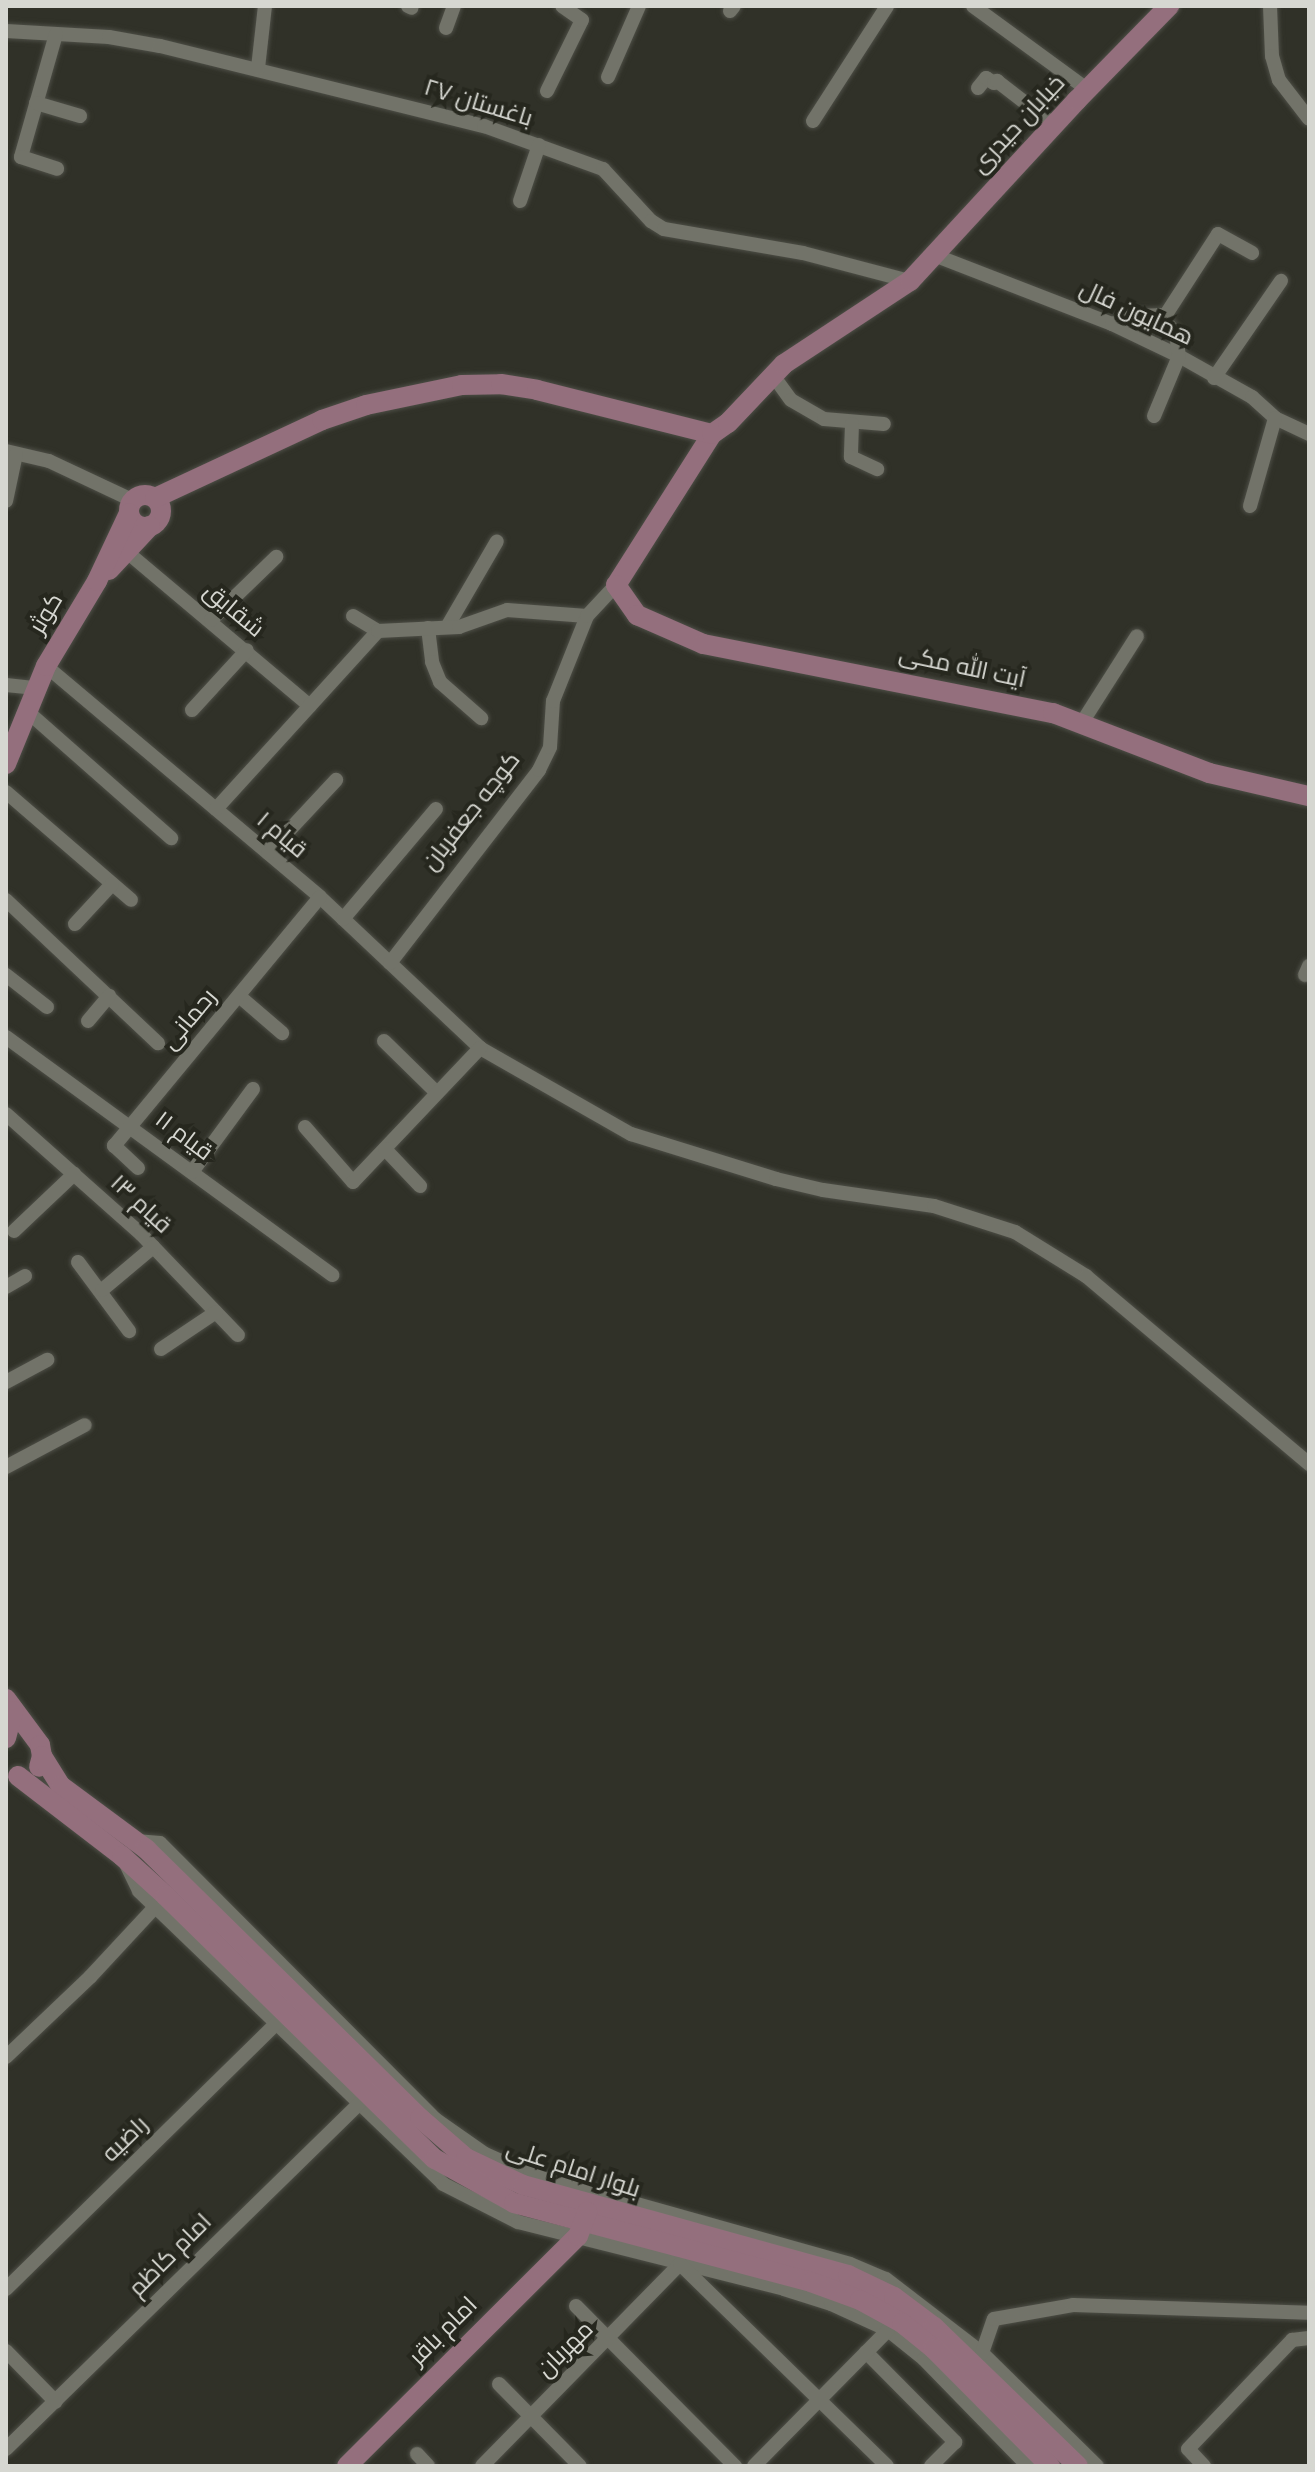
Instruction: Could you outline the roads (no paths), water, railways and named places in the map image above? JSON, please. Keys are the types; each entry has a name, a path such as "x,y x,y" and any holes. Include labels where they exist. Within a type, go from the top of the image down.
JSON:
{"main road":[{"name":"خیابان حیدری","path":"772,374 910,281 1087,89 1169,6"},
{"name":"کوچه جعفریان","path":"616,585 712,434 728,423 772,374"},
{"path":"155,498 354,409 474,383 537,390 712,434"},
{"path":"97,581 204,475"},
{"path":"97,581 130,507 147,494 155,498 161,508 154,522"},
{"path":"130,507 133,522 154,522"},
{"name":"کوثر","path":"6,764 46,666 97,581"},
{"name":"آیت الله مکی","path":"616,585 637,615 703,644 1053,713 1209,773 1309,796"},
{"path":"10,1705 6,1739 18,1734 32,1738"},
{"name":"بلوار امام علی","path":"10,1705 40,1745 42,1756 61,1786 129,1848 372,2086 466,2158 523,2185 584,2221 811,2282 860,2300 902,2323 934,2349 1050,2466"},
{"path":"10,1774 29,1775 38,1767 42,1756"},
{"name":"بلوار امام علی","path":"10,1774 129,1848"},
{"name":"بلوار امام علی","path":"584,2221 848,2275 894,2297 934,2327 1078,2466"},
{"name":"امام باقر","path":"347,2466 584,2221"}],"street":[{"path":"258,68 264,11 279,6"},
{"path":"446,28 454,6"},
{"path":"547,91 582,20 562,6"},
{"path":"608,77 639,6"},
{"path":"813,121 887,6"},
{"path":"973,6 1087,89"},
{"path":"1270,6 1272,56 1279,80 1309,119"},
{"name":"باغستان ۲۷","path":"6,31 109,37 258,68 484,126 603,169 651,221 664,229 803,253 910,281"},
{"path":"56,34 21,157 57,169"},
{"path":"978,88 986,78 994,83 997,81 1054,125"},
{"path":"36,103 80,116"},
{"path":"520,201 539,145"},
{"path":"1163,319 1218,234 1252,253"},
{"name":"همایون فال","path":"934,255 1112,324 1179,356 1252,397 1275,418 1309,434"},
{"path":"1214,378 1281,281"},
{"path":"1112,324 1148,314 1163,319 1176,333 1179,356 1154,416"},
{"path":"772,374 791,400 824,419 852,424 884,424"},
{"path":"1250,506 1275,418"},
{"path":"852,424 851,457 877,469"},
{"path":"6,501 11,452 49,461 130,507"},
{"path":"447,627 497,541"},
{"name":"شقایق","path":"127,552 310,706"},
{"path":"211,620 276,557"},
{"name":"کوچه جعفریان","path":"390,963 539,770 550,747 553,701 587,616 616,585"},
{"path":"353,616 378,631 447,627 507,610 587,616"},
{"path":"428,628 432,662 440,682 481,718"},
{"path":"216,809 378,631"},
{"path":"1081,724 1137,636"},
{"path":"192,710 247,650"},
{"name":"قیام ۱","path":"46,666 320,897 480,1048 631,1134 792,1183 934,1206 1015,1232 1086,1276 1309,1464"},
{"path":"6,685 36,688"},
{"path":"28,712 171,838"},
{"path":"268,853 336,780"},
{"path":"6,792 131,900"},
{"path":"343,919 436,809"},
{"path":"75,924 112,884"},
{"name":"رحمانی","path":"138,1168 114,1146 320,897"},
{"path":"6,900 158,1043"},
{"path":"6,975 47,1007"},
{"path":"88,1021 109,996"},
{"path":"239,996 282,1033"},
{"name":"قیام ۱۱","path":"6,1037 332,1275"},
{"path":"384,1041 437,1093"},
{"path":"305,1127 353,1182 480,1048"},
{"path":"192,1172 253,1089"},
{"name":"قیام ۱۳","path":"6,1114 153,1247 238,1335"},
{"path":"385,1149 420,1186"},
{"path":"14,1231 74,1174"},
{"path":"102,1290 153,1247"},
{"path":"78,1262 102,1290 129,1331"},
{"path":"6,1287 25,1276"},
{"path":"161,1349 216,1312"},
{"path":"6,1382 47,1360"},
{"path":"6,1467 85,1425"},
{"path":"129,1848 139,1891 277,2023 372,2086 435,2119 485,2154 530,2174 850,2264 886,2279 982,2353 1097,2466"},
{"path":"6,2057 91,1976 156,1906"},
{"name":"راضیه","path":"6,2289 277,2023"},
{"path":"372,2086 443,2184 518,2222 584,2221 680,2264 831,2304 888,2330 924,2359 1028,2466"},
{"name":"امام کاظم","path":"6,2449 372,2086"},
{"path":"680,2264 887,2466"},
{"name":"مهربان","path":"482,2466 680,2264"},
{"path":"982,2353 994,2319 1073,2305 1309,2313"},
{"path":"576,2306 735,2466"},
{"path":"754,2466 888,2330"},
{"path":"1204,2466 1188,2449 1292,2340 1309,2338"},
{"path":"6,2351 56,2402"},
{"path":"866,2352 955,2442 931,2466"},
{"path":"499,2384 580,2466"},
{"path":"417,2454 428,2466"}]}
